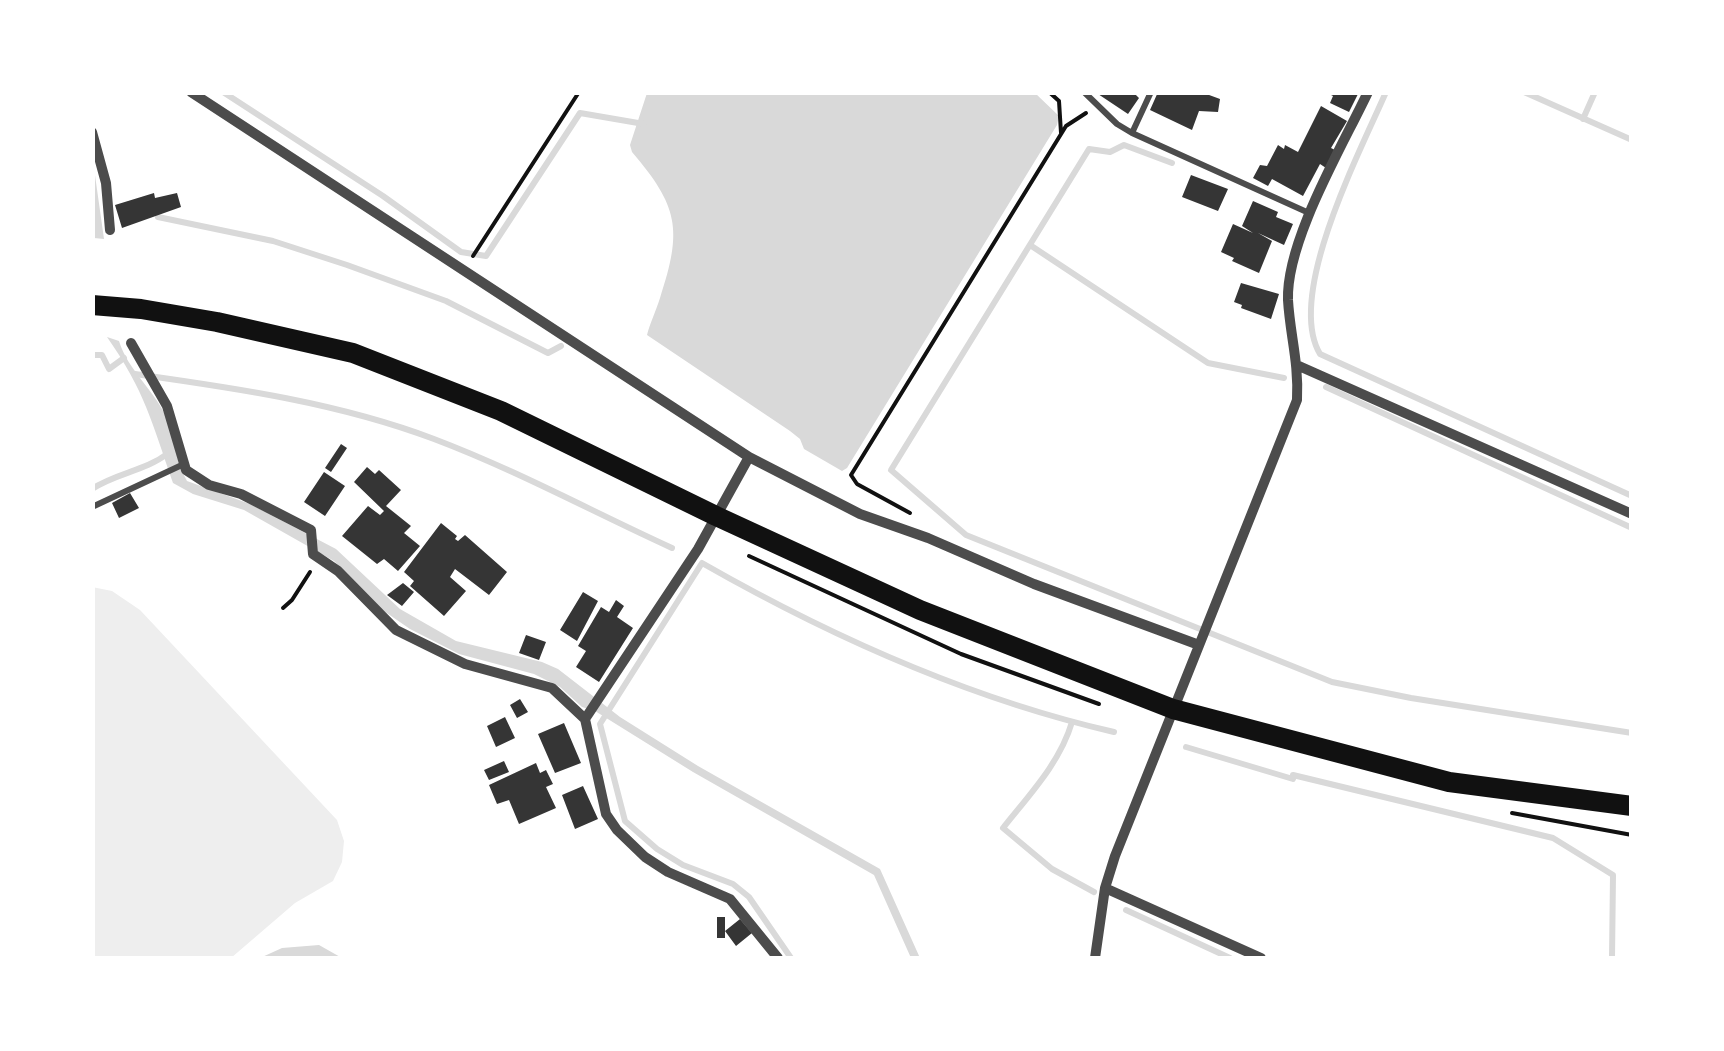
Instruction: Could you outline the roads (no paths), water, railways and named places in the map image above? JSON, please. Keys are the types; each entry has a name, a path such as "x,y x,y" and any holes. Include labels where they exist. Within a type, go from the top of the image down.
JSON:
{"highway":[{"path":"92,305 198,318 353,353 501,411 920,610 1173,709 1449,782 1632,806"}],"street":[{"path":"191,92 749,457 860,514 928,538 1034,584 1199,644"},
{"path":"1094,958 1105,888 1297,400 1298,366 1288,299 1296,258 1311,214 1368,92"},
{"path":"92,132 106,183 110,230"},
{"path":"130,343 167,406 182,465 192,476 242,494 311,530 316,556 338,571 396,630 464,664 552,688 585,719 606,814 617,830 645,857 668,872 730,900 778,958"},
{"path":"1298,366 1632,514"},
{"path":"585,719 698,549 749,457"},
{"path":"1105,888 1261,958"}],"lane":[{"path":"1084,92 1132,133 1311,214"},
{"path":"1132,133 1151,92"},
{"path":"92,507 182,465"}],"waterway":[{"path":"223,92 461,252 486,256 580,113 644,124"},
{"path":"1386,92 1344,186 1319,261 1312,297 1312,328 1320,354 1632,496"},
{"path":"1524,92 1632,140"},
{"path":"1583,119 1595,92"},
{"path":"1172,163 1124,145 1110,152 1089,149 891,470 966,535 1332,682 1632,733"},
{"path":"158,217 273,241 446,301 548,353 561,346"},
{"path":"1030,245 1208,363 1284,378"},
{"path":"92,355 102,355 109,369 124,358"},
{"path":"135,374 286,398 398,426 495,464 672,548"},
{"path":"1326,387 1632,528"},
{"path":"92,489 167,454"},
{"path":"791,958 749,897 733,884 683,865 625,821 600,724 702,563 800,616 902,663 1007,702 1114,732"},
{"path":"1072,722 1052,765 1003,828 1052,869 1094,892"},
{"path":"1186,747 1293,779 1293,775 1553,838 1613,875 1612,958"},
{"path":"1126,910 1230,958"}]}
